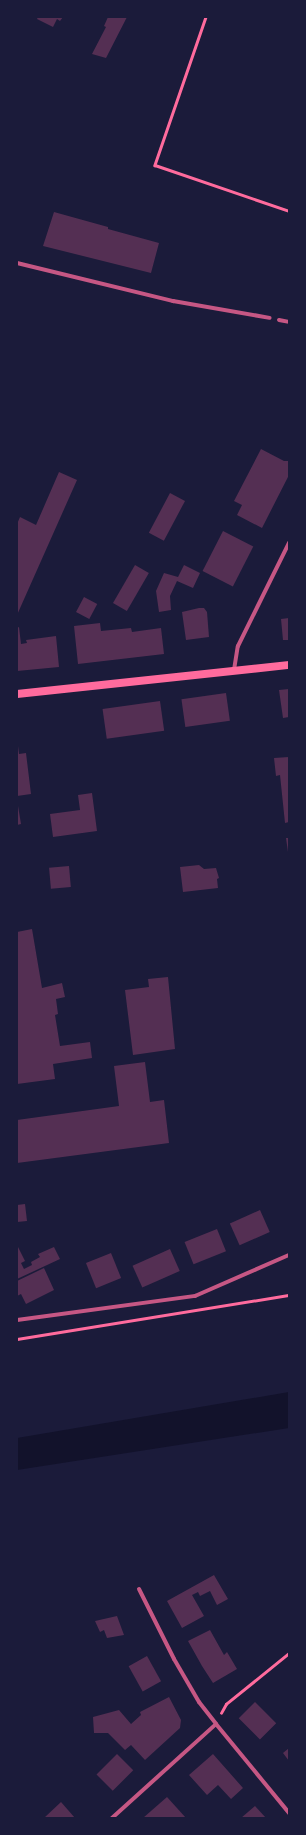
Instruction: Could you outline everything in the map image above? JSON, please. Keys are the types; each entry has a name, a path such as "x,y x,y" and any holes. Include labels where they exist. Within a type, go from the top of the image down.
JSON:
{"main road":[{"path":"17,694 289,665"}],"street":[{"path":"17,263 173,301 270,318"},
{"path":"279,320 289,322"},
{"path":"234,670 238,646 289,543"},
{"path":"17,1320 195,1296 289,1255"},
{"path":"139,1588 174,1659 199,1702 289,1813"},
{"path":"112,1818 216,1724"}],"path":[{"path":"206,17 155,165 289,211"},
{"path":"17,1339 289,1295"},
{"path":"216,1724 226,1704 289,1653"}],"shaded area":[{"path":"289,1392 289,1428 17,1470 17,1438"}],"building":[{"path":"38,17 63,17 60,21 57,19 53,27 37,19"},
{"path":"108,17 127,17 106,58 92,54 106,27 104,26"},
{"path":"54,212 159,243 151,273 43,246"},
{"path":"261,449 284,461 289,461 289,475 262,528 237,515 242,505 234,501"},
{"path":"59,472 77,480 17,615 17,524 20,517 36,525"},
{"path":"170,493 185,501 164,541 149,533"},
{"path":"223,531 253,546 233,587 203,571"},
{"path":"135,565 149,573 127,611 113,603"},
{"path":"184,565 200,573 193,588 177,581 170,596 171,610 159,612 156,591 164,573 178,577"},
{"path":"84,597 97,604 89,619 76,612"},
{"path":"204,608 207,612 209,637 186,640 182,612"},
{"path":"289,618 289,640 283,640 281,619"},
{"path":"100,623 101,631 131,628 132,632 161,628 164,654 78,664 74,626"},
{"path":"19,627 21,644 27,643 26,640 56,636 59,667 17,671 17,628"},
{"path":"289,689 289,717 283,718 279,690"},
{"path":"226,693 230,721 185,727 181,699"},
{"path":"160,701 164,731 107,739 103,709"},
{"path":"18,746 19,754 26,753 31,794 17,796"},
{"path":"289,757 289,822 285,823 280,775 276,776 274,758"},
{"path":"92,793 97,831 53,837 50,814 80,810 78,795"},
{"path":"17,800 21,824 17,825"},
{"path":"286,838 289,838 289,852 288,852"},
{"path":"199,865 204,869 216,868 219,878 217,879 218,888 183,892 180,867"},
{"path":"69,866 71,887 51,889 49,868"},
{"path":"32,929 42,988 62,983 65,997 56,999 58,1014 55,1015 60,1046 90,1042 92,1058 53,1064 55,1079 17,1084 17,932"},
{"path":"168,977 175,1049 133,1055 125,990 149,987 148,979"},
{"path":"145,1062 150,1102 164,1100 169,1143 17,1163 17,1120 119,1106 114,1066"},
{"path":"25,1204 27,1221 17,1222 17,1205"},
{"path":"260,1210 270,1232 240,1245 230,1223"},
{"path":"217,1229 226,1251 194,1264 185,1242"},
{"path":"17,1245 25,1261 21,1263 24,1269 32,1265 31,1262 40,1257 38,1254 54,1247 60,1259 17,1279"},
{"path":"170,1249 180,1271 142,1288 133,1266"},
{"path":"111,1253 121,1278 96,1288 86,1263"},
{"path":"44,1268 54,1290 26,1304 21,1294 17,1296 17,1281"},
{"path":"214,1575 228,1599 217,1605 210,1591 200,1596 198,1592 192,1595 204,1616 182,1628 167,1601"},
{"path":"117,1616 124,1635 107,1638 104,1630 100,1632 95,1621"},
{"path":"210,1630 224,1655 227,1652 237,1669 213,1683 188,1641"},
{"path":"147,1656 161,1681 143,1692 129,1666"},
{"path":"169,1697 181,1720 180,1728 145,1760 131,1745 125,1750 108,1733 94,1733 93,1717 119,1710 131,1724 141,1715 140,1712"},
{"path":"255,1702 276,1723 260,1739 239,1718"},
{"path":"289,1748 289,1761 283,1753"},
{"path":"117,1754 133,1770 113,1791 96,1775"},
{"path":"213,1754 243,1788 231,1799 218,1785 207,1795 189,1775"},
{"path":"167,1797 186,1818 143,1818"},
{"path":"61,1802 75,1818 44,1818"},
{"path":"255,1806 266,1818 241,1818"}]}
